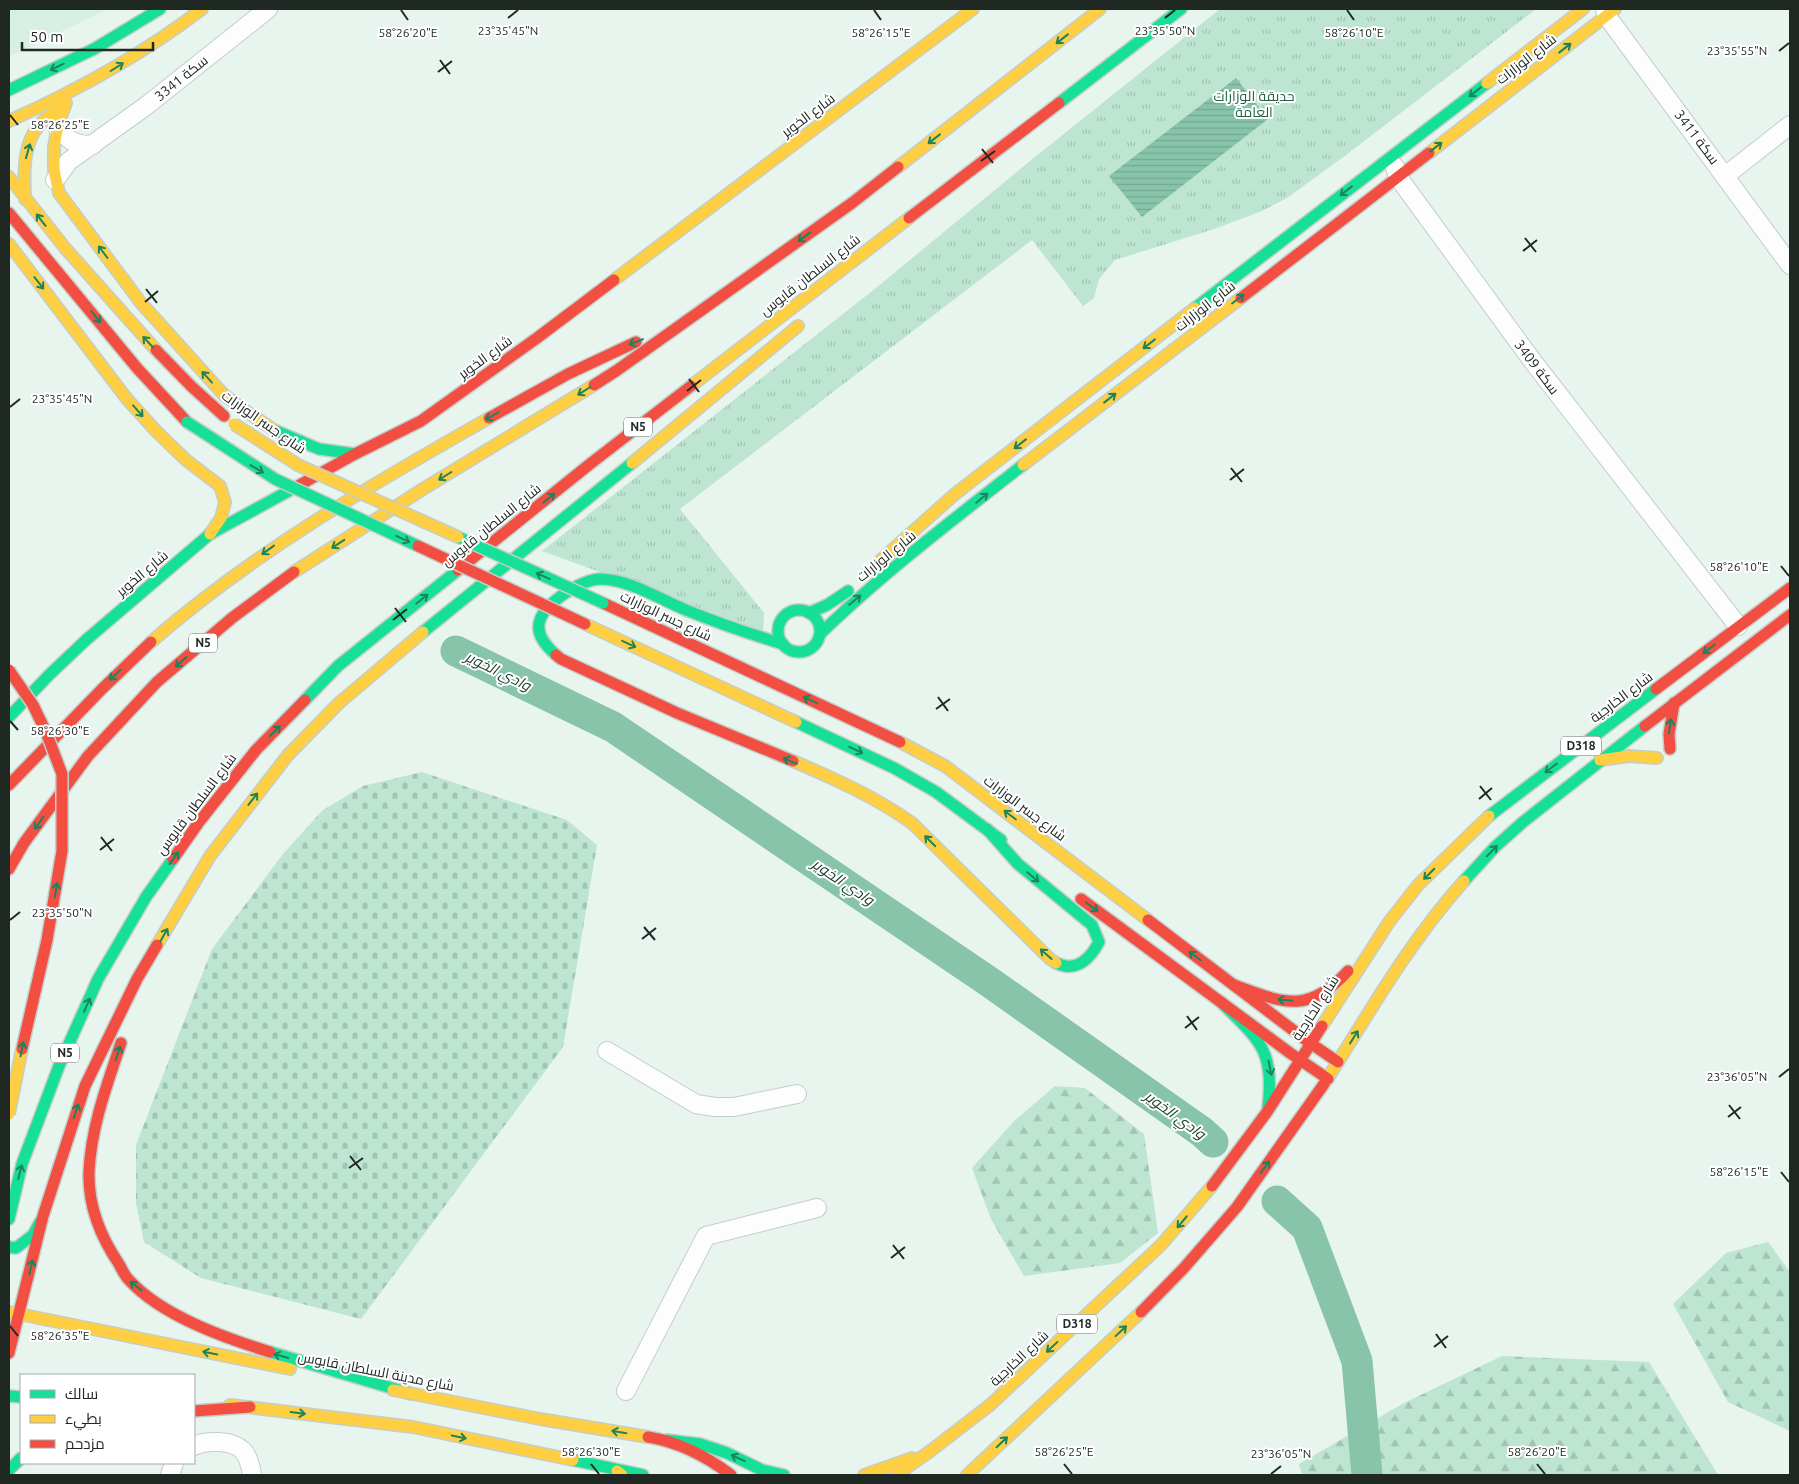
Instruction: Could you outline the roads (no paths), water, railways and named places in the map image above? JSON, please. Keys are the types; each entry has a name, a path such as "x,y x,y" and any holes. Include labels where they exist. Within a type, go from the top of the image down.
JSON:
{"main road":[{"path":"9,90 94,49 160,9"},
{"path":"25,199 24,170 26,154 32,136 41,124 98,79 202,9"},
{"name":"شارع الخوير","path":"9,717 48,675 86,640 210,534 257,503 421,421 698,218 973,9"},
{"name":"N5","path":"9,869 24,844 88,756 157,682 232,618 303,566 423,489 616,371 852,203 1100,9"},
{"name":"شارع السلطان قابوس","path":"9,1219 22,1164 59,1066 98,980 146,897 200,822 256,750 338,666 590,464 1181,9"},
{"name":"شارع الوزارات","path":"872,568 955,494 1583,9"},
{"name":"شارع الوزارات","path":"820,634 882,578 1007,478 1398,177 1609,11"},
{"path":"9,121 98,79"},
{"path":"66,103 57,127 52,151 55,180 60,194 141,303 224,395 238,407 282,434 309,446 331,452 355,454"},
{"name":"شارع جسر الوزارات","path":"9,177 49,230 148,343 204,398 234,424 298,465 603,603 898,741 945,766 1310,1043 1338,1062"},
{"path":"9,213 136,368 187,422 275,479 894,768 936,792 1057,881"},
{"path":"9,244 127,399 156,432 186,460 220,486 236,494"},
{"path":"836,289 852,272 868,250"},
{"path":"9,1353 14,1313 84,1086 137,979 210,856 288,755 339,702 382,665 717,394 803,321"},
{"path":"9,785 114,676 202,599 274,546 384,478 541,388 613,351 682,324"},
{"path":"217,458 234,446 243,434 247,423 238,407"},
{"path":"186,460 204,459"},
{"path":"210,534 222,518 225,502 220,486"},
{"path":"782,644 778,633 781,620 786,615 797,611 809,613 817,620 820,634 815,645 805,652 792,651 782,644 727,626 639,589 598,579 582,584 555,601 540,618 538,631 544,644 561,660 710,727 851,786 894,809 912,823 1050,959 1064,966 1083,964 1093,955 1098,942 1092,926 1018,864 987,829"},
{"name":"شارع الوزارات","path":"809,613 836,600 858,582"},
{"name":"شارع الخارجية","path":"896,1475 930,1452 1024,1379 1162,1245 1213,1184 1267,1112 1389,922 1418,885 1476,826 1790,588"},
{"path":"1708,677 1732,645 1738,626 1747,629 1757,628 1790,614"},
{"name":"D318","path":"966,1475 1041,1399 1149,1304 1183,1269 1237,1207 1309,1107 1396,971 1441,907 1495,847 1599,760 1790,614"},
{"path":"9,670 33,705 46,732 62,774 63,816 62,851 47,940 29,1015 9,1114"},
{"path":"1670,750 1669,734 1674,703"},
{"path":"1636,704 1649,722"},
{"path":"1622,714 1636,732"},
{"path":"1599,760 1629,756 1657,758"},
{"path":"1073,893 1299,1060 1328,1079"},
{"path":"1234,985 1286,1002 1303,1001 1318,995 1332,987 1345,975 1389,922"},
{"path":"154,951 101,1105 91,1150 89,1191 97,1224 111,1254 130,1282 169,1311 213,1332 264,1351 412,1394"},
{"path":"1221,1002 1257,1038 1267,1056 1272,1074 1267,1112"},
{"path":"9,1247 16,1248 32,1235 43,1216"},
{"name":"شارع مدينة السلطان قابوس","path":"14,1313 540,1419 667,1440 711,1460 731,1475"},
{"path":"195,1402 413,1427 620,1473 644,1475"},
{"path":"195,1411 250,1407"},
{"path":"667,1440 700,1444 727,1453 762,1470 784,1475"},
{"path":"864,1475 930,1452"},
{"path":"9,1470 20,1459"}],"street":[{"name":"سكة 3341","path":"55,180 69,162 146,106 268,9"},
{"name":"سكة 3411","path":"1609,11 1790,265"},
{"path":"1398,177 1395,168 1398,158 1452,110"},
{"path":"1725,176 1790,125"},
{"path":"57,127 66,138 78,145 93,145"},
{"name":"سكة 3409","path":"1398,177 1531,360 1738,626"},
{"path":"607,1051 696,1104 734,1107 797,1094"},
{"path":"626,1391 706,1236 817,1208"},
{"path":"195,1445 215,1441 232,1444 243,1450 252,1468 252,1475"}],"waterway":[{"name":"وادي الخوير","path":"456,651 613,727 988,981 1202,1132 1213,1142"},
{"name":"وادي الخوير","path":"1277,1201 1307,1228 1357,1361 1367,1475"}],"park label":[{"name":"حديقة الوزارات العامة","path":"1254,104"}]}
